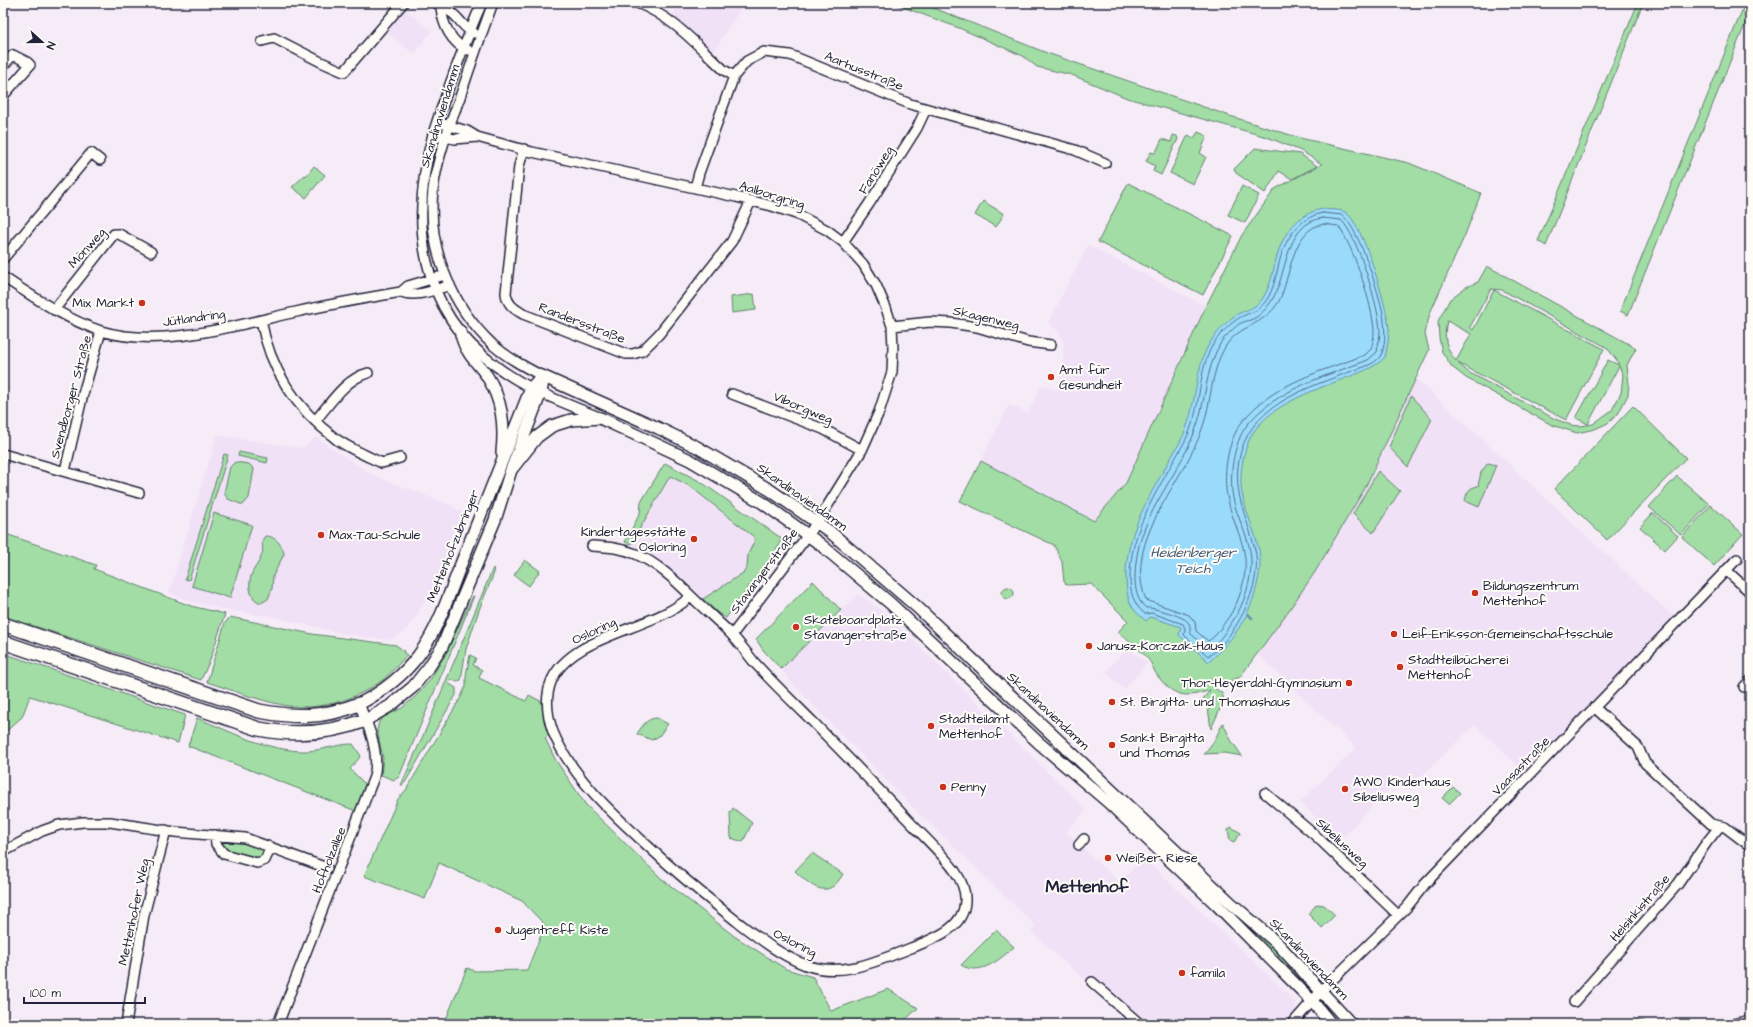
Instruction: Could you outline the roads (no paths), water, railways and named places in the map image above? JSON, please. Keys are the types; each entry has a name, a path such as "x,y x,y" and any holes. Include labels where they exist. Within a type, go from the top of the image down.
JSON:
{"highway":[{"path":"3,624 259,711 290,716 319,715 359,704"},
{"path":"3,642 258,729 295,733 321,732 342,728 366,720"}],"main road":[{"path":"460,332 467,351 486,374 500,403 503,429 500,465"},
{"name":"Mettenhofzubringer","path":"359,704 385,689 400,677 427,643 450,591 500,465 543,376"},
{"name":"Skandinaviendamm","path":"543,376 697,447 739,471 817,522 917,607 1232,904 1278,944 1322,990 1351,1024"},
{"path":"366,720 405,695 422,678 436,657 451,629 495,520 536,390"},
{"name":"Skandinaviendamm","path":"511,470 537,437 552,426 571,420 600,418 690,460 763,503 808,535 877,591 1061,763 1130,823 1217,905 1312,1001 1331,1024"}],"street":[{"path":"262,41 274,38 344,72 403,3"},
{"name":"Skandinaviendamm","path":"482,3 437,122 425,171 421,215 423,246 431,280 442,305 460,332 471,345 493,364 536,390 600,418"},
{"name":"Skandinaviendamm","path":"493,3 449,126 435,178 433,212 436,246 445,275 465,313 493,345 518,363 543,376"},
{"path":"637,3 649,8 677,26 724,70 734,76"},
{"path":"439,5 452,12 471,31 481,36"},
{"path":"439,5 443,22 452,38 464,48 475,53"},
{"name":"Aarhusstraße","path":"695,188 734,76 747,61 764,52 784,54 881,93 926,109 1084,153 1105,163"},
{"path":"3,66 13,55 30,65 3,96"},
{"name":"Fanöweg","path":"843,242 917,128 926,109"},
{"name":"Aalborgring","path":"437,122 467,131 477,138"},
{"name":"Aalborgring","path":"433,134 464,139 477,138 549,156 772,206 802,217 827,230 843,242 858,257 870,275 886,308 892,326 893,360 889,385 862,450 817,522"},
{"name":"Randersstraße","path":"524,149 520,159 506,293 507,301 509,305 522,314 626,354 633,354 642,351 659,334 732,241 751,201"},
{"path":"3,259 91,153 100,160"},
{"name":"Mönweg","path":"54,310 114,234 119,234 151,252"},
{"name":"Jütlandring","path":"3,276 54,310 101,331 155,337 183,335 401,292 408,286 445,275"},
{"name":"Jütlandring","path":"401,292 409,295 435,290 450,285"},
{"path":"261,320 264,337 282,381 315,421 337,440 377,460 382,462 400,458"},
{"name":"Skagenweg","path":"892,326 930,322 951,323 977,327 1028,342 1051,345"},
{"name":"Svendborger Straße","path":"65,471 83,394 101,331"},
{"path":"315,421 346,386 360,376 368,373"},
{"name":"Viborgweg","path":"732,394 823,429 862,450"},
{"name":"Svendborger Straße","path":"3,454 139,493"},
{"name":"Stavangerstraße","path":"732,635 817,522"},
{"name":"Osloring","path":"592,546 615,548 638,555 671,576 732,635 766,675 863,773 954,870 965,889 965,902 963,912 958,921 949,930 927,941 864,966 824,970 802,964 753,934 689,884 621,821 586,784 557,740 548,716 547,697 553,677 566,661 584,648 675,609 691,596"},
{"name":"Vaasastraße","path":"1292,1024 1322,990 1398,916 1425,884 1737,559"},
{"path":"1726,570 1750,592"},
{"name":"Hofholzallee","path":"278,1024 374,777 376,757 366,720 359,704"},
{"path":"1594,707 1638,747 1645,763 1711,824 1725,827 1750,846"},
{"name":"Sibeliusweg","path":"1265,793 1317,837 1398,916"},
{"path":"3,852 42,831 59,825 74,823 123,823 166,830 245,838 326,868"},
{"name":"Helsinkistraße","path":"1574,1002 1678,884 1720,826"},
{"name":"Mettenhofer Weg","path":"126,1024 144,915 166,830"},
{"path":"215,835 216,844 224,854 257,863 265,860 270,847"},
{"path":"1092,982 1140,1024"},
{"path":"1733,1024 1750,1020"}],"water":[{"name":"Heidenberger Teich","path":"1323,209 1345,212 1352,219 1359,231 1373,266 1384,303 1389,329 1385,357 1376,365 1366,370 1290,401 1266,417 1250,438 1243,460 1241,483 1245,504 1259,550 1259,576 1251,604 1241,625 1227,644 1209,662 1179,635 1181,627 1150,617 1146,621 1133,608 1128,597 1126,584 1127,560 1130,545 1140,516 1161,475 1180,443 1186,428 1191,413 1200,367 1208,346 1218,332 1233,317 1252,308 1263,298 1271,280 1282,242 1290,229 1308,214"}],"waterway":[{"path":"1248,614 1252,618"}],"place":[{"name":"Mix Markt","path":"142,303"},
{"name":"Amt für Gesundheit","path":"1051,377"},
{"name":"Max-Tau-Schule","path":"321,535"},
{"name":"Kindertagesstätte Osloring","path":"694,539"},
{"name":"Bildungszentrum Mettenhof","path":"1475,593"},
{"name":"Skateboardplatz Stavangerstraße","path":"796,627"},
{"name":"Leif-Eriksson-Gemeinschaftsschule","path":"1394,634"},
{"name":"Janusz-Korczak-Haus","path":"1089,646"},
{"name":"Stadtteilbücherei Mettenhof","path":"1400,667"},
{"name":"Thor-Heyerdahl-Gymnasium","path":"1349,683"},
{"name":"St. Birgitta- und Thomashaus","path":"1112,702"},
{"name":"Stadtteilamt Mettenhof","path":"931,726"},
{"name":"Sankt Birgitta und Thomas","path":"1112,745"},
{"name":"Penny","path":"943,787"},
{"name":"AWO Kinderhaus Sibeliusweg","path":"1345,789"},
{"name":"Weißer Riese","path":"1108,858"},
{"name":"Jugentreff Kiste","path":"498,930"},
{"name":"famila","path":"1182,973"}],"district":[{"name":"Mettenhof","path":"1087,887"}]}
